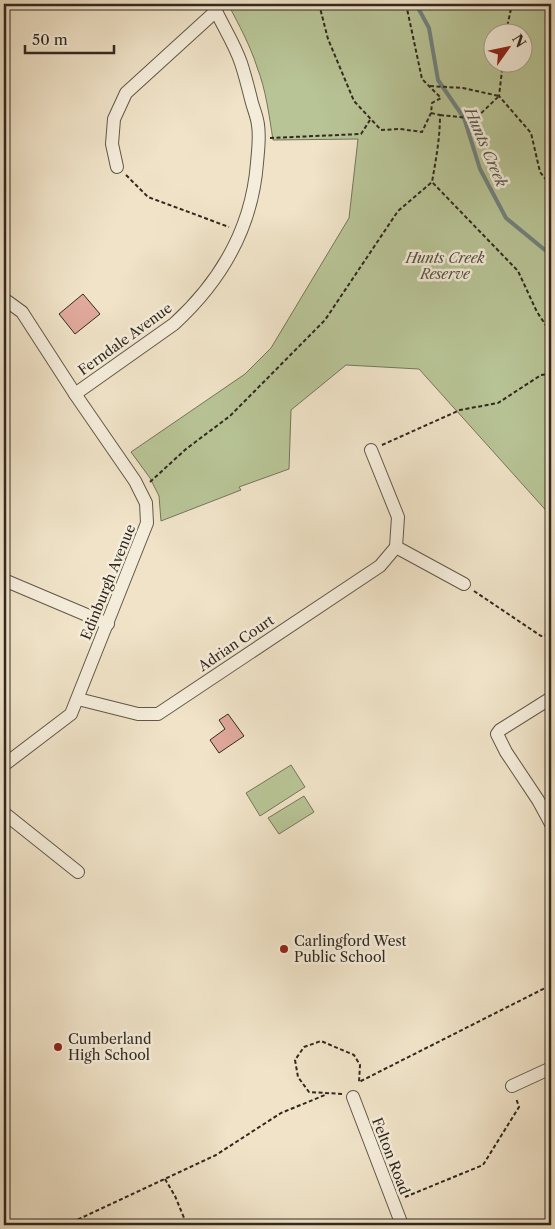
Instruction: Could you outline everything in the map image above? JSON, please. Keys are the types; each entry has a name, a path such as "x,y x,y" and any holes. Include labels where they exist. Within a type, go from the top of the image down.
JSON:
{"street":[{"name":"Ferndale Avenue","path":"75,394 174,324 189,310 204,295 219,274 232,254 241,232 256,176 258,125 240,61 214,8"},
{"path":"117,167 112,144 114,119 126,92 214,8"},
{"name":"Edinburgh Avenue","path":"4,299 22,312 75,394 141,490 146,503 147,523 71,714 4,765"},
{"path":"371,450 398,517 396,548 464,584"},
{"name":"Adrian Court","path":"78,699 138,714 158,714 380,566 396,548"},
{"path":"4,580 108,624"},
{"path":"551,698 500,730 497,734 506,752 538,800 551,824"},
{"path":"6,818 78,872"},
{"path":"512,1086 551,1068"},
{"name":"Felton Road","path":"353,1097 402,1225"}],"path":[{"path":"319,4 328,40 354,101 380,130 422,132 431,113 432,103 441,98 422,79 406,4"},
{"path":"508,22 512,4"},
{"path":"431,113 469,118 473,121 499,96 502,72"},
{"path":"428,86 463,88 499,96 532,133 540,172 551,186"},
{"path":"141,490 186,450 230,416 325,320 398,210 432,182 440,138 440,115"},
{"path":"258,139 361,134 370,120"},
{"path":"117,167 148,197 241,232"},
{"path":"432,182 518,272 537,312 551,333"},
{"path":"371,450 460,410 498,403 541,375 551,374"},
{"path":"464,584 541,636 551,634"},
{"path":"353,1097 336,1093 309,1092 298,1077 295,1060 304,1047 321,1041 354,1055 360,1065 359,1082 551,985"},
{"path":"392,1202 483,1165 519,1107 512,1086"},
{"path":"66,1225 216,1155 281,1113 327,1094"},
{"path":"165,1179 175,1196 187,1225"}],"green space":[{"name":"Hunts Creek Reserve","path":"228,4 551,4 551,516 419,369 346,365 291,410 289,469 239,487 241,490 161,521 159,496 150,478 131,452 245,374 271,348 349,218 358,139 273,140 263,85 248,43"},
{"path":"291,765 305,787 260,816 246,793"},
{"path":"304,796 314,812 279,834 268,818"}],"building":[{"path":"83,294 100,314 75,334 59,314"},
{"path":"228,714 244,736 219,753 210,740 225,729 219,720"}],"waterway":[{"name":"Hunts Creek","path":"416,4 429,28 438,80 464,118 480,169 506,218 551,255"}],"place":[{"name":"Carlingford West Public School","path":"284,949"},
{"name":"Cumberland High School","path":"58,1047"}]}
